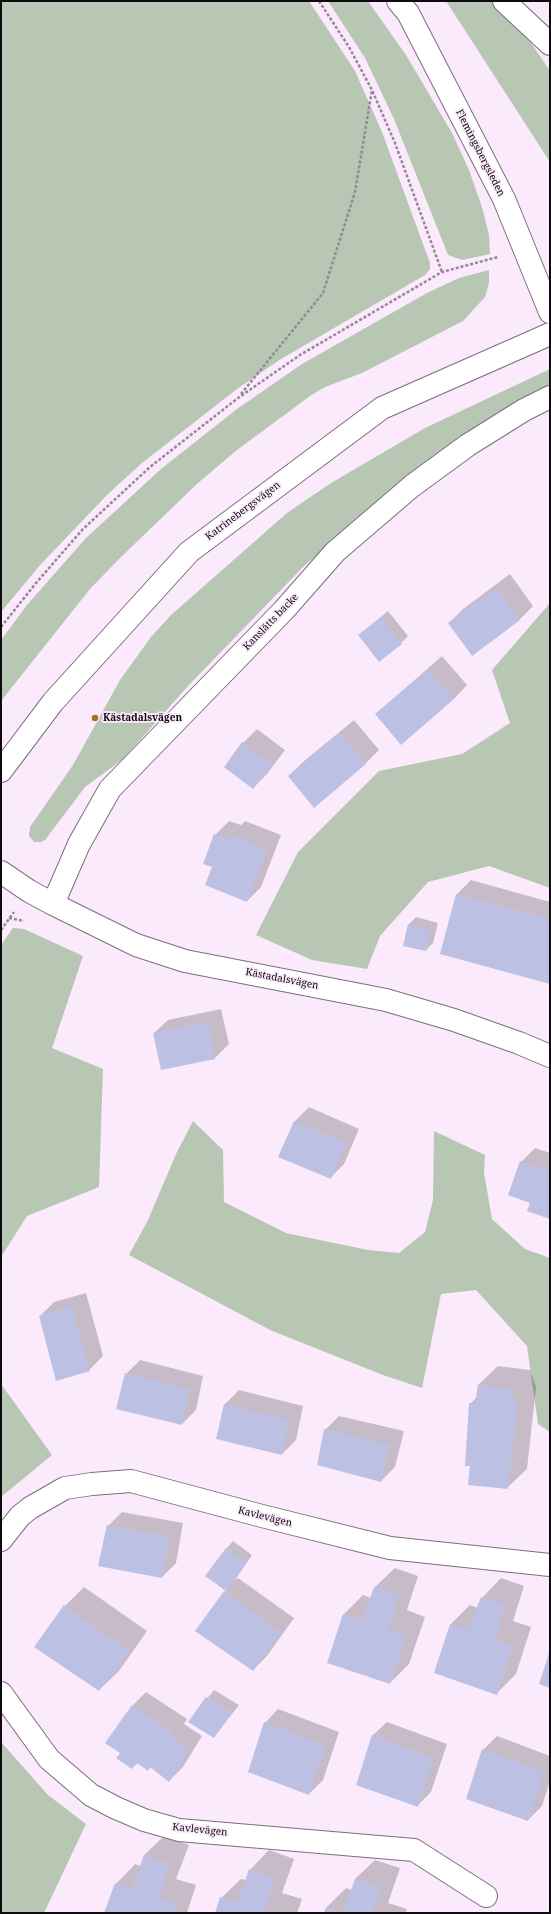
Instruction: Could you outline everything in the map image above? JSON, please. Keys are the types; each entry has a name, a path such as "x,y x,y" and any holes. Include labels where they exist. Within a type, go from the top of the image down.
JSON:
{"street":[{"name":"Flemingsbergsleden","path":"398,1 408,13 504,199 550,312"},
{"path":"504,1 550,44"},
{"name":"Katrinebergsvägen","path":"1,771 53,702 189,552 382,408 550,334"},
{"name":"Kanslätts backe","path":"53,904 79,844 110,789 284,610 335,552 412,486 468,445 524,410 550,397"},
{"name":"Kästadalsvägen","path":"1,872 53,904 136,945 184,961 386,1000 454,1020 519,1043 550,1056"},
{"name":"Kavlevägen","path":"1,1540 25,1512 65,1488 131,1481 390,1548 550,1565"},
{"name":"Kavlevägen","path":"1,1693 49,1759 91,1795 144,1820 179,1830 414,1850 486,1896"}],"path":[{"path":"319,1 349,47 372,90 395,143 442,272"},
{"path":"238,398 323,293 355,192 372,90"},
{"path":"1,627 36,583 84,529 150,467 238,398 300,355 442,272 487,260"}],"green space":[{"path":"1,1 309,1 355,71 382,132 430,263 430,269 425,275 281,359 237,389 142,463 108,494 41,564 1,612"},
{"path":"328,1 368,1 406,55 452,133 469,170 482,207 489,235 490,254 462,260 448,255 394,119 365,58"},
{"path":"446,1 503,1 550,71 550,162"},
{"path":"489,270 489,283 485,297 463,321 362,373 325,387 310,396 237,450 198,483 90,589 1,701 1,640 27,605 86,538 161,469 237,409 302,364 427,293 459,278"},
{"path":"550,369 550,385 530,394 458,443 305,565 188,686 123,759 85,787 45,840 41,842 34,842 29,836 30,827 73,765 120,680 151,637 171,615 287,513 331,483 425,428"},
{"path":"550,603 550,888 489,866 428,882 380,936 367,969 312,960 256,935 298,852 379,771 462,754 510,723 492,670"},
{"path":"13,928 24,929 83,956 52,1048 103,1069 99,1187 27,1216 1,1257 1,945"},
{"path":"193,1121 223,1150 224,1202 286,1233 368,1250 399,1253 425,1232 433,1200 434,1131 485,1155 484,1173 492,1219 525,1249 550,1258 550,1432 538,1424 527,1346 476,1290 441,1294 422,1388 383,1375 270,1330 129,1255 148,1220 176,1154"},
{"path":"1,1384 52,1455 1,1497"},
{"path":"1,1742 48,1795 86,1824 44,1913 1,1913"}],"building":[{"path":"496,588 520,620 472,656 448,623"},
{"path":"381,617 402,644 379,662 358,635"},
{"path":"428,669 454,699 401,745 375,714"},
{"path":"340,733 366,764 314,808 288,776"},
{"path":"242,742 272,765 253,789 224,767"},
{"path":"214,834 229,840 230,835 267,849 247,902 205,885 212,867 203,864"},
{"path":"456,894 550,919 550,984 440,954"},
{"path":"408,924 431,930 426,951 403,946"},
{"path":"208,1022 215,1059 161,1070 153,1033"},
{"path":"294,1121 346,1143 331,1179 278,1157"},
{"path":"520,1161 550,1172 550,1219 527,1211 530,1203 508,1195"},
{"path":"72,1306 90,1371 56,1381 39,1316"},
{"path":"125,1373 190,1389 182,1425 116,1409"},
{"path":"478,1385 510,1389 517,1407 508,1489 468,1485 470,1466 465,1466 469,1403 475,1404"},
{"path":"224,1404 289,1420 282,1455 216,1439"},
{"path":"324,1429 390,1445 381,1482 317,1465"},
{"path":"107,1525 170,1537 162,1578 98,1566"},
{"path":"226,1548 246,1562 226,1591 205,1576"},
{"path":"374,1587 399,1595 388,1630 406,1636 390,1684 327,1663 343,1614 362,1620"},
{"path":"224,1591 281,1633 253,1671 195,1631"},
{"path":"481,1597 505,1605 495,1640 513,1646 497,1695 434,1673 450,1624 468,1630"},
{"path":"64,1605 129,1651 99,1691 34,1647"},
{"path":"550,1650 550,1688 539,1684"},
{"path":"206,1697 232,1712 214,1738 188,1722"},
{"path":"132,1705 173,1733 171,1738 189,1750 169,1782 150,1767 148,1771 137,1763 132,1769 116,1758 120,1753 105,1743"},
{"path":"264,1722 326,1746 309,1795 248,1772"},
{"path":"372,1735 434,1758 418,1807 356,1785"},
{"path":"482,1749 544,1772 528,1821 466,1799"},
{"path":"144,1855 170,1864 158,1898 177,1904 174,1913 104,1913 115,1883 132,1889"},
{"path":"249,1869 275,1878 263,1913 215,1913 220,1897 238,1903"},
{"path":"355,1879 381,1888 372,1913 343,1913"},
{"path":"326,1907 343,1913 324,1913"}],"place":[{"name":"Kästadalsvägen","path":"95,718"}]}
